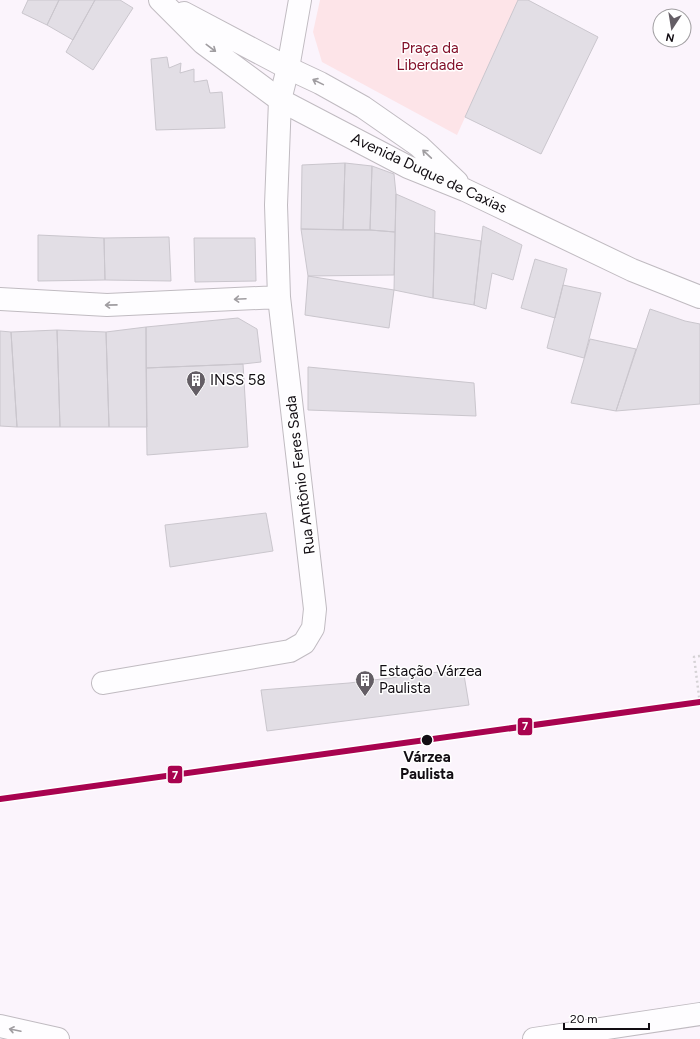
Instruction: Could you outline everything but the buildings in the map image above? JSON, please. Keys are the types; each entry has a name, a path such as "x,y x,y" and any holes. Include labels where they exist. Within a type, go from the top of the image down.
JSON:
{"main road":[{"name":"Rua Antônio Feres Sada","path":"103,683 290,651 304,643 313,628 315,609 279,297 276,205 280,100 288,68 300,0"},
{"path":"161,1 288,68 320,83 363,107 419,146 465,190"},
{"name":"Avenida Duque de Caxias","path":"161,1 203,43 280,100 408,167 465,190 632,270 700,297"},
{"path":"0,298 107,305 279,297"},
{"path":"534,1039 700,1014"},
{"path":"0,1026 58,1039"}],"path":[{"path":"700,656 694,657 700,704"}],"green space":[{"name":"Praça da Liberdade","path":"320,0 518,0 457,135 322,62 313,32"}],"transit line":[{"name":"7","path":"0,799 700,702"}],"place":[{"name":"INSS 58","path":"196,397"},
{"name":"Estação Várzea Paulista","path":"365,697"},
{"name":"Várzea Paulista","path":"427,740"}]}
